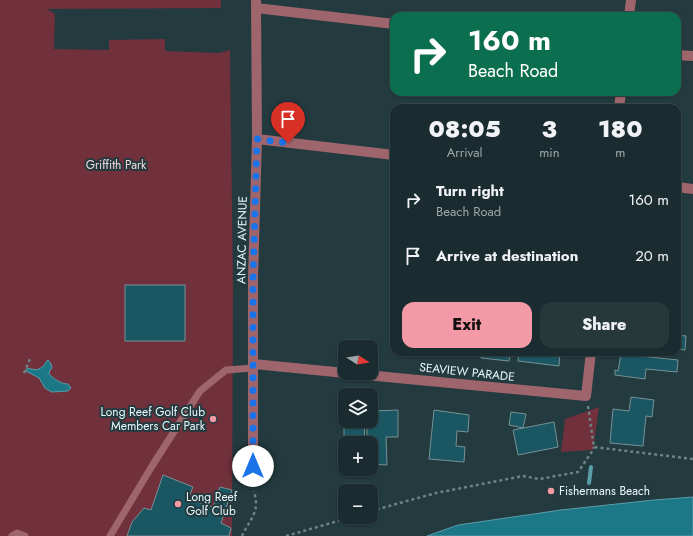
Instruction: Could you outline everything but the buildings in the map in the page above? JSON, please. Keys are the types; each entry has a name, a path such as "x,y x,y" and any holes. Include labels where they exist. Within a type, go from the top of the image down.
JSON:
{"street":[{"path":"630,12 631,0"},
{"path":"256,4 390,23"},
{"name":"ANZAC AVENUE","path":"253,481 253,278 257,139 256,4"},
{"path":"681,55 693,56"},
{"path":"257,139 390,155"},
{"path":"681,188 693,189"},
{"path":"586,396 591,356"},
{"name":"SEAVIEW PARADE","path":"253,366 338,372"},
{"name":"SEAVIEW PARADE","path":"378,376 586,396"}],"lane":[{"path":"110,536 152,466 200,391 226,370 253,366"},
{"path":"12,536 17,533 25,536"}],"path":[{"path":"24,373 30,359"},
{"path":"378,509 436,493 523,476 539,479 578,472 594,448 586,396"},
{"path":"594,448 693,459"},
{"path":"242,536 251,520 256,506 253,481"},
{"path":"286,536 338,521"}],"green space":[{"name":"Griffith Park","path":"0,0 221,0 221,8 47,9 55,14 54,49 109,50 109,40 165,39 165,51 219,53 230,50 233,288 232,536 0,536"},
{"path":"599,407 593,450 561,452 565,419"}],"water":[{"path":"48,360 52,368 49,374 58,381 68,384 71,388 68,391 52,392 45,388 39,378 26,371 27,368 39,369"},
{"path":"693,497 693,536 427,536 458,525 561,510"}],"waterway":[{"path":"589,483 591,467"}],"place":[{"name":"Long Reef Golf Club Members Car Park","path":"213,419"},
{"name":"Fishermans Beach","path":"551,491"},
{"name":"Long Reef Golf Club","path":"178,504"}],"route":[{"path":"253,466 253,278 257,139 288,143"}]}
